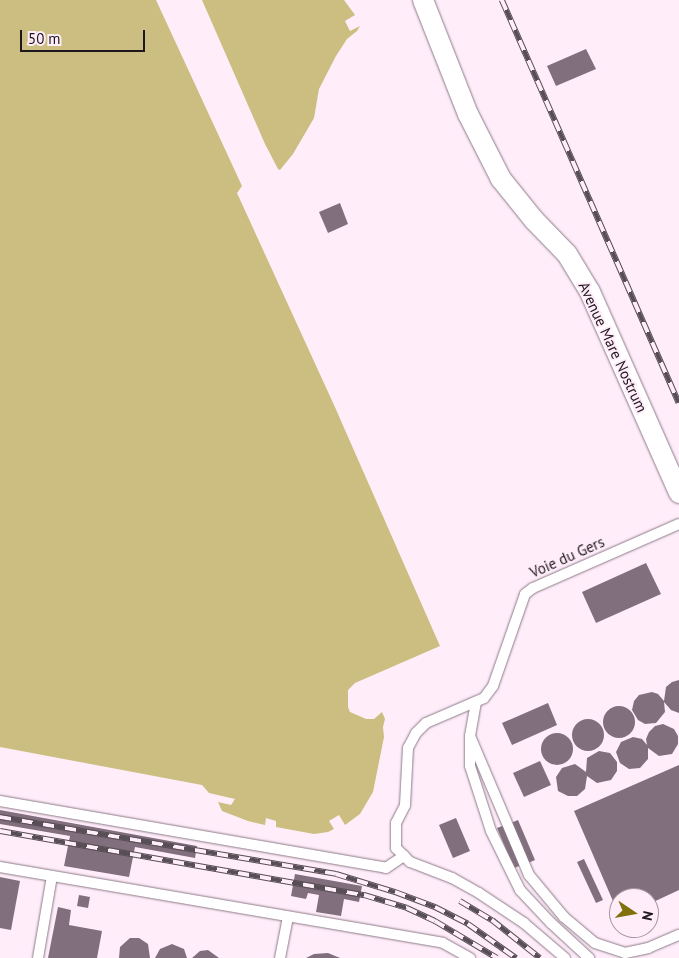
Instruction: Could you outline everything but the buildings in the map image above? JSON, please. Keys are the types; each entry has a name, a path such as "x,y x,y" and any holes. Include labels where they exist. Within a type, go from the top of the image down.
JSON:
{"street":[{"name":"Avenue Mare Nostrum","path":"423,0 468,114 501,179 534,220 567,254 590,292 679,493"}],"lane":[{"name":"Voie du Gers","path":"404,856 396,848 396,824 405,805 408,748 416,733 426,723 484,698 493,686 524,594 533,588 679,524"},
{"path":"476,702 470,736 470,766 491,831 520,890 551,923 589,958"},
{"path":"470,736 529,874 564,917 595,943 625,953 648,948 679,935"},
{"path":"0,802 386,868 404,856 410,862 452,878 479,893 524,923 565,958"},
{"path":"0,867 443,943 470,958"},
{"path":"38,958 52,876"},
{"path":"280,958 288,917"}],"shaded area":[{"path":"0,0 156,0 242,186 237,193 334,405 440,646 355,683 348,690 348,707 350,712 366,719 374,719 382,712 385,719 383,727 384,737 373,792 360,814 345,825 339,815 329,821 334,829 328,832 314,834 276,827 276,821 266,818 265,825 248,821 222,811 218,802 231,805 235,799 209,793 202,785 0,747"},
{"path":"202,0 344,0 355,15 345,21 350,31 360,26 347,39 336,56 319,89 314,118 293,154 280,170 265,144"}],"railway":[{"path":"502,0 679,403"},
{"path":"0,817 336,874 395,892 435,907 468,924 516,958"},
{"path":"0,831 364,895 407,908 435,921 497,958"},
{"path":"460,901 492,920 540,958"}]}
